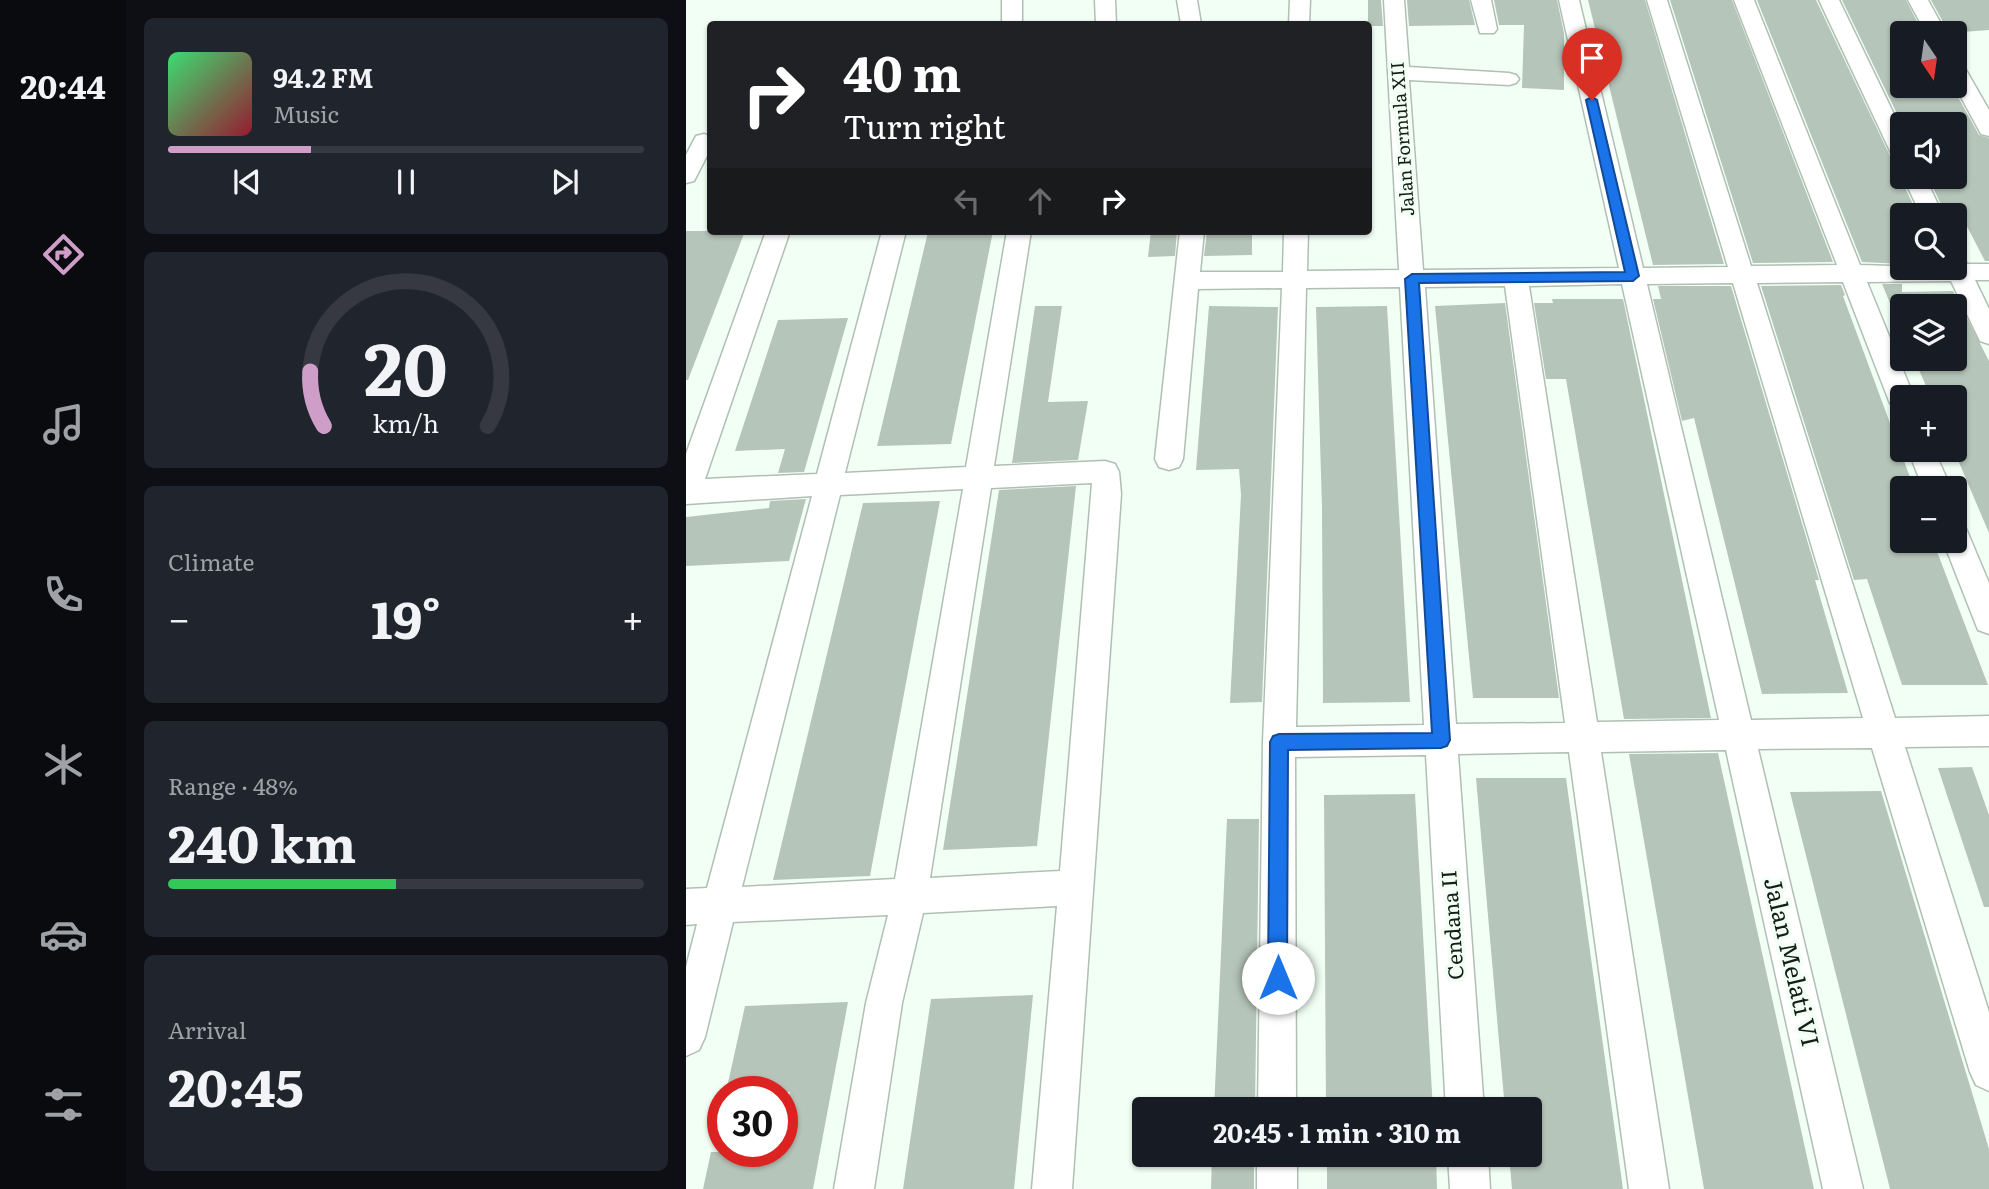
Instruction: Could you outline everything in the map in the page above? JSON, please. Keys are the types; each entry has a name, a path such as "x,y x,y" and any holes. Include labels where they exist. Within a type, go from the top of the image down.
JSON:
{"street":[{"path":"1012,0 1013,21"},
{"path":"1105,0 1107,21"},
{"path":"1187,0 1190,21"},
{"path":"1300,0 1300,21"},
{"name":"Jalan Formula XII","path":"1394,0 1441,740"},
{"path":"1481,0 1487,29"},
{"name":"Jalan Melati VI","path":"1569,0 1843,1189"},
{"path":"1657,0 1989,1072"},
{"path":"1744,0 1896,385"},
{"path":"1829,0 1890,128"},
{"path":"1918,0 1929,21"},
{"path":"1398,74 1510,79"},
{"path":"1967,89 1989,129"},
{"path":"686,176 704,141"},
{"path":"777,235 686,492 1100,470 1108,477 1052,1189"},
{"path":"686,1037 893,235"},
{"path":"854,1189 884,1003 910,895 1018,235"},
{"path":"1169,459 1192,235"},
{"path":"1277,1097 1279,742 1296,235"},
{"path":"1967,269 1989,272"},
{"path":"1187,281 1890,272"},
{"path":"1516,278 1649,1189"},
{"path":"1963,280 1989,335"},
{"path":"1962,553 1989,621"},
{"path":"1279,742 1989,731"},
{"name":"Cendana II","path":"1441,740 1464,1097"},
{"path":"686,906 1075,888"},
{"path":"1277,1167 1277,1189"},
{"path":"1469,1167 1470,1189"}],"building":[{"path":"1368,0 1381,0 1383,26 1372,26 1372,21 1368,21"},
{"path":"1407,0 1469,0 1475,25 1409,26"},
{"path":"1494,0 1557,0 1564,33 1564,90 1522,88 1524,25 1499,25"},
{"path":"1588,0 1645,0 1724,264 1653,265"},
{"path":"1670,0 1732,0 1833,262 1753,263"},
{"path":"1757,0 1816,0 1890,156 1890,189 1906,189 1912,203 1890,203 1890,263 1862,262"},
{"path":"1842,0 1906,0 1917,21 1890,21 1890,98 1959,98 1966,112 1896,112"},
{"path":"1931,0 1989,0 1989,30 1967,32 1967,21 1942,21"},
{"path":"1967,113 1979,135 1989,138 1989,261 1985,261 1967,226 1967,203 1940,203 1934,189 1967,189"},
{"path":"686,231 707,231 707,235 743,235 688,380"},
{"path":"927,235 992,235 951,444 877,446"},
{"path":"1151,235 1177,235 1175,256 1148,257"},
{"path":"1207,235 1252,235 1252,255 1204,256"},
{"path":"1882,284 1902,284 1902,292 1953,291 1955,294 1890,294 1890,303"},
{"path":"1841,285 1890,423 1890,462 1904,462 1910,476 1890,476 1890,553 1938,553 1988,685 1902,685 1867,579 1854,580 1761,286"},
{"path":"1658,286 1731,286 1819,580 1815,580 1848,693 1762,694 1694,418 1682,421 1653,299 1661,299"},
{"path":"1552,299 1623,299 1711,718 1624,719 1566,379 1546,379 1534,303 1553,303"},
{"path":"1505,303 1559,698 1473,698 1435,306"},
{"path":"1035,306 1062,306 1048,402 1088,401 1078,460 1012,463"},
{"path":"1209,306 1278,307 1262,702 1230,703 1241,495 1239,469 1196,470"},
{"path":"1387,306 1410,702 1323,703 1322,508 1316,307"},
{"path":"848,318 804,472 778,473 785,449 735,451 778,320"},
{"path":"1967,318 1989,361 1989,533 1959,462 1967,462 1967,385 1926,385 1919,371 1967,371"},
{"path":"1076,486 1037,846 943,850 999,490"},
{"path":"806,499 789,561 686,566 686,517 769,508 770,501"},
{"path":"940,501 870,876 773,880 863,503"},
{"path":"1718,753 1814,1189 1704,1189 1629,754"},
{"path":"1972,767 1989,815 1989,907 1984,907 1938,768"},
{"path":"1476,778 1566,778 1623,1189 1512,1189 1510,1167 1542,1167 1542,1097 1504,1097"},
{"path":"1881,791 1989,1149 1989,1189 1890,1189 1790,792"},
{"path":"1415,794 1432,1097 1326,1097 1324,795"},
{"path":"1227,819 1259,819 1255,1097 1215,1097"},
{"path":"1033,995 1014,1189 903,1189 931,999"},
{"path":"848,1002 813,1189 703,1189 708,1167 798,1167 798,1076 730,1076 745,1006"},
{"path":"1212,1167 1254,1167 1254,1189 1211,1189"},
{"path":"1327,1167 1436,1167 1437,1189 1327,1189"}],"route":[{"path":"1278,978 1279,742 1441,740 1412,279 1633,276 1592,100"}]}
